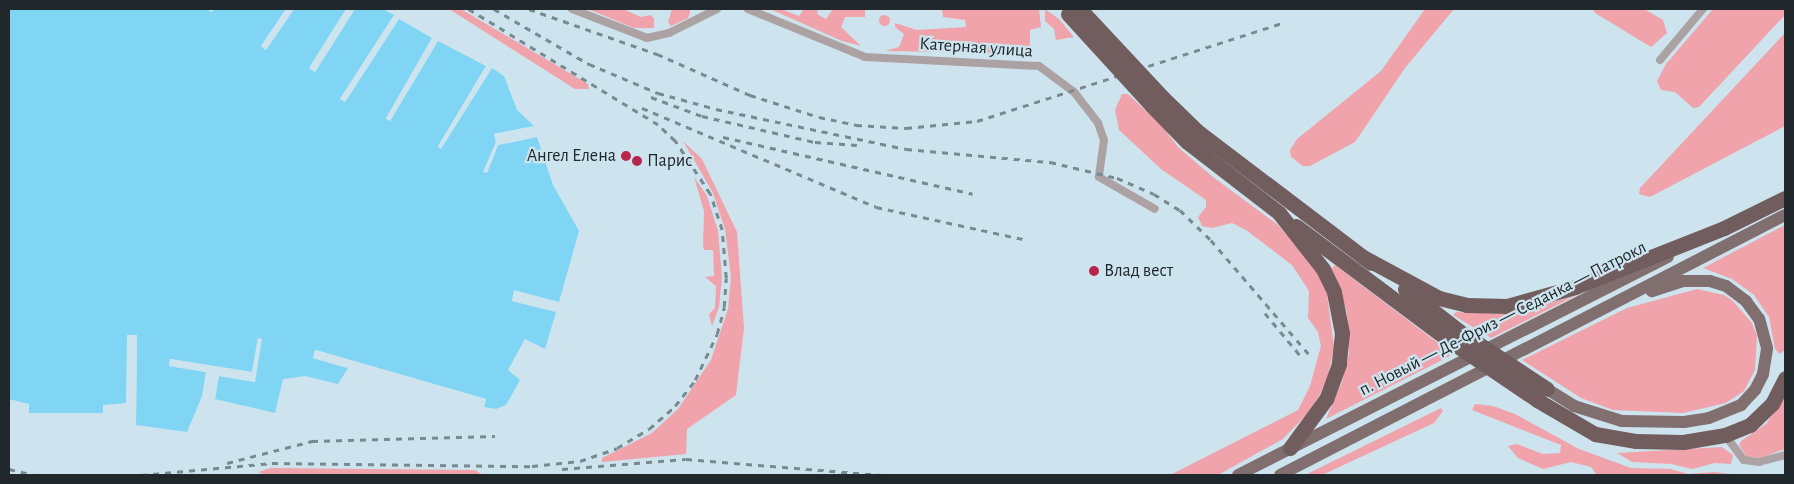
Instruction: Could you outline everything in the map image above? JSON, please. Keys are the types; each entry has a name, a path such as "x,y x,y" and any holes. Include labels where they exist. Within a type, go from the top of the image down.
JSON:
{"highway":[{"path":"1070,11 1157,102 1186,141 1283,217 1542,395 1578,427 1615,439 1666,443 1725,435 1760,418 1772,404 1785,378"},
{"path":"1157,102 1363,257 1455,336"},
{"name":"п. Новый — Де-Фриз — Седанка — Патрокл","path":"1724,228 1785,198"},
{"path":"1283,217 1323,269 1334,292 1342,333 1340,358 1332,386 1314,419 1290,448"},
{"path":"1363,257 1439,298 1467,305 1507,306 1575,287 1724,228"}],"main road":[{"name":"п. Новый — Де-Фриз — Седанка — Патрокл","path":"1280,475 1785,216"},
{"name":"п. Новый — Де-Фриз — Седанка — Патрокл","path":"1238,475 1724,228"},
{"path":"1542,395 1595,415 1622,421 1663,423 1701,420 1727,413 1741,405 1755,390 1766,361 1765,335 1759,319 1738,293 1726,286 1697,280 1684,281 1626,299"}],"street":[{"path":"572,9 638,37 657,37 717,9"},
{"name":"Катерная улица","path":"748,9 865,57 1038,66 1074,92 1098,123 1104,140 1100,177 1155,209"},
{"path":"1660,60 1703,9"},
{"path":"1725,435 1744,460 1759,462 1785,455"}],"shaded area":[{"path":"449,9 461,9 588,84 589,89 575,89"},
{"path":"588,9 623,9 641,17 650,15 654,18 654,28 634,28"},
{"path":"672,9 690,9 690,13 688,18 671,26 668,22"},
{"path":"770,9 781,9 799,16 804,9 818,9 817,14 826,19 833,9 865,10 865,17 845,17 841,27 861,46 842,41"},
{"path":"942,9 1039,9 1041,27 1030,30 1030,49 1026,53 885,51 899,47 904,34 895,27 895,23 917,30 966,27 965,20 943,17"},
{"path":"1045,9 1059,19 1074,37 1056,40 1054,29 1045,21"},
{"path":"1425,9 1454,9 1405,68 1355,142 1310,166 1303,166 1291,157 1290,150 1297,139 1381,71"},
{"path":"1593,9 1644,9 1663,20 1667,33 1651,47 1595,13"},
{"path":"1713,9 1785,9 1785,15 1699,107 1693,108 1675,92 1661,90 1657,81 1666,64"},
{"path":"884,14 890,20 884,26 878,20"},
{"path":"1785,33 1785,126 1650,197 1639,194 1640,188"},
{"path":"1122,94 1128,94 1161,125 1179,148 1213,177 1278,225 1318,272 1327,294 1334,347 1328,376 1319,396 1309,412 1283,439 1218,475 1170,475 1298,410 1310,386 1321,346 1318,332 1308,318 1309,291 1292,265 1246,230 1232,223 1212,228 1202,226 1198,217 1206,207 1206,200 1161,169 1119,130 1115,110"},
{"path":"683,141 702,159 737,232 744,328 736,395 687,429 686,454 602,462 602,458 652,433 678,409 711,360 728,309 731,277 725,229 713,193"},
{"path":"694,177 707,196 718,231 722,277 719,307 712,326 709,314 715,308 716,286 705,277 714,276 713,250 704,250 704,211"},
{"path":"1785,225 1785,350 1780,354 1775,349 1769,317 1754,295 1732,279 1703,268"},
{"path":"1335,265 1450,352 1450,356 1326,419 1342,382 1349,353 1347,312 1331,269"},
{"path":"1697,289 1724,295 1733,301 1752,323 1757,336 1755,370 1744,391 1726,403 1683,413 1613,410 1581,398 1522,360 1627,308"},
{"path":"1575,296 1491,338 1453,315 1456,312 1509,314"},
{"path":"1785,397 1785,449 1760,458 1747,457 1739,445 1741,441 1766,424"},
{"path":"1475,404 1493,406 1515,414 1579,449 1631,468 1671,469 1688,474 1715,472 1737,475 1597,475 1591,467 1571,462 1543,469 1518,458 1508,446 1517,444 1543,454 1560,453 1561,445 1472,410"},
{"path":"1441,408 1443,411 1434,423 1322,475 1305,475"},
{"path":"1722,447 1733,455 1731,464 1715,463 1692,469 1671,464 1632,462 1617,453"},
{"path":"271,468 475,470 483,475 265,475 258,472"}],"water":[{"path":"9,9 206,9 212,12 214,9 286,9 261,46 266,50 294,9 346,9 309,68 315,72 355,9 383,9 394,15 340,99 345,102 399,19 432,38 386,118 390,121 438,41 486,66 438,146 441,148 492,68 504,76 517,110 534,126 494,134 496,142 487,173 498,145 537,137 553,185 579,231 559,302 514,291 512,301 556,312 545,349 525,339 508,370 520,380 506,405 496,409 484,407 486,399 316,350 313,358 348,368 338,384 305,376 283,379 275,413 215,399 219,376 255,382 258,338 252,372 170,359 169,366 206,372 202,396 187,432 136,425 137,335 128,335 126,403 103,405 103,413 29,413 29,404 9,399"}],"pier":[{"path":"286,9 289,9 265,46 294,9 266,50 261,46"},
{"path":"346,9 312,67 314,69 355,9 315,72 309,68"},
{"path":"394,15 344,98 399,19 345,102 340,99"},
{"path":"432,38 397,105 438,41 390,121 386,119"},
{"path":"486,66 462,111 492,68 441,149 438,147"},
{"path":"534,126 497,136 498,143 537,137 498,145 487,173 483,172 496,142 494,134"},
{"path":"514,290 559,302 516,293 515,299 556,312 512,301"},
{"path":"127,335 137,335 136,425 134,337 130,337 126,406"},
{"path":"258,338 262,339 255,382 219,376 215,399 217,374 253,379 254,375 172,362 208,370 204,397 206,372 169,366 170,359 252,372"},
{"path":"315,350 486,399 484,407 483,400 317,353 316,356 350,369 313,358"}],"railway":[{"path":"141,475 272,463 532,466 580,461 617,448 649,429 675,406 695,380 717,334 724,307 726,278 722,230 710,194 675,141 658,125 468,9"},
{"path":"494,9 589,64 658,93 716,109 906,149 1050,162 1117,178 1154,194 1180,210 1211,240 1312,358"},
{"path":"529,9 657,54 750,95 819,117 856,125 906,128 977,121 1282,23"},
{"path":"651,97 702,116 815,142 857,145"},
{"path":"642,108 876,207 1027,240"},
{"path":"723,137 973,194"},
{"path":"1265,313 1300,355"},
{"path":"227,463 312,441 495,436"},
{"path":"562,469 686,459 881,475"},
{"path":"9,469 34,475"}],"place":[{"name":"Ангел Елена","path":"626,156"},
{"name":"Парис","path":"637,161"},
{"name":"Влад вест","path":"1094,271"}]}
